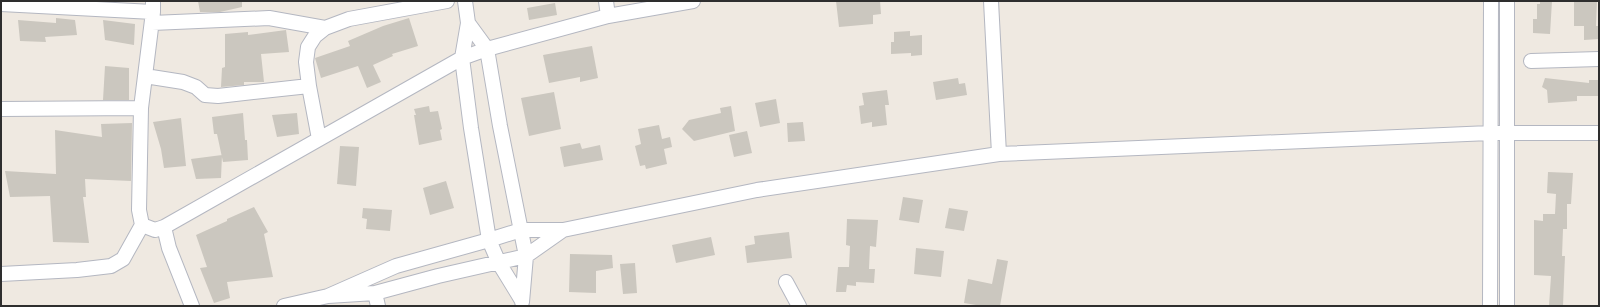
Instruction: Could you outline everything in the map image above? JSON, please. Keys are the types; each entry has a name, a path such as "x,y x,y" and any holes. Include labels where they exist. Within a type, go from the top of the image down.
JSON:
{"street":[{"path":"319,139 306,62 308,47 315,36 325,28 349,19 447,1"},
{"path":"465,1 468,23 462,58 471,128 489,240 522,302"},
{"path":"606,1 608,16"},
{"path":"142,225 155,230 164,227 462,58 487,49 608,16 694,1"},
{"path":"991,1 999,154"},
{"path":"1490,306 1491,1"},
{"path":"1506,1 1507,306"},
{"path":"1,4 269,18 325,28"},
{"path":"1,274 77,270 111,266 123,259 142,225 139,210 141,108 153,12"},
{"path":"468,23 487,49 500,126 526,256 522,302"},
{"path":"1531,61 1599,59"},
{"path":"145,76 182,82 196,87 206,95 218,96 309,86"},
{"path":"1,109 141,108"},
{"path":"284,306 328,296 396,266 521,230 563,230 757,190 999,154 1490,133 1599,133"},
{"path":"164,227 169,248 192,306"},
{"path":"328,296 377,300 438,276 526,256 563,230"},
{"path":"786,282 799,306"}],"building":[{"path":"198,1 242,1 242,7 220,12 200,12"},
{"path":"836,1 880,1 881,14 873,15 873,24 839,27"},
{"path":"1540,1 1552,1 1550,34 1533,33 1533,19 1537,19 1537,4 1540,4"},
{"path":"1574,1 1597,1 1596,26 1599,26 1599,39 1584,40 1584,26 1574,26"},
{"path":"555,3 557,15 529,20 527,8"},
{"path":"56,18 75,20 77,35 45,37 46,42 20,41 18,20 56,23"},
{"path":"409,18 418,46 392,54 393,56 373,65 381,82 367,88 358,66 321,78 315,58 350,46 348,41 383,26"},
{"path":"103,20 135,24 134,45 105,40"},
{"path":"286,30 289,52 261,54 264,82 244,82 244,85 221,87 222,68 225,67 225,34 248,32 248,35"},
{"path":"910,31 910,36 922,35 922,55 911,56 911,53 891,54 891,42 894,42 894,32"},
{"path":"592,46 598,78 580,82 580,77 549,83 543,55"},
{"path":"105,66 129,68 129,100 103,100"},
{"path":"958,78 959,84 965,83 967,95 936,100 933,82"},
{"path":"1545,78 1589,83 1589,80 1599,80 1599,96 1577,96 1577,101 1548,103 1547,90 1542,87"},
{"path":"887,90 889,105 885,105 887,125 872,127 872,122 861,124 859,106 864,105 862,93"},
{"path":"554,92 561,129 529,136 521,98"},
{"path":"776,99 780,123 760,127 755,103"},
{"path":"429,106 430,112 438,111 442,129 440,130 442,140 419,145 414,109"},
{"path":"731,106 735,131 694,141 682,129 689,120 721,113 720,108"},
{"path":"243,113 248,160 223,162 217,134 214,134 212,117"},
{"path":"297,113 299,134 277,137 272,115"},
{"path":"181,118 186,166 164,168 161,149 153,122"},
{"path":"803,122 805,141 788,142 787,123"},
{"path":"132,123 131,181 85,179 86,197 83,197 89,243 53,242 50,196 10,197 5,171 56,174 55,130 102,137 101,124"},
{"path":"659,125 662,139 670,137 672,147 664,149 667,164 646,169 645,165 640,166 635,146 641,144 638,129"},
{"path":"747,131 752,153 734,157 729,135"},
{"path":"580,143 582,149 600,145 603,160 564,167 560,147"},
{"path":"340,146 359,147 356,186 337,184"},
{"path":"222,155 221,178 196,179 191,159"},
{"path":"1548,172 1573,173 1571,204 1567,204 1567,229 1563,229 1562,256 1565,256 1563,306 1549,306 1551,276 1534,275 1534,220 1543,221 1543,214 1555,214 1556,194 1547,193"},
{"path":"446,181 454,208 430,215 423,188"},
{"path":"903,197 923,200 919,223 899,220"},
{"path":"254,207 268,232 264,234 273,277 227,282 230,298 214,303 200,268 207,267 196,235"},
{"path":"363,208 392,210 390,231 366,229 367,219 362,218"},
{"path":"949,208 968,211 964,231 945,228"},
{"path":"847,219 878,220 876,247 870,246 869,269 875,269 874,283 856,282 856,286 847,285 846,292 836,292 838,267 849,267 850,246 846,245"},
{"path":"789,232 792,258 747,263 745,246 755,244 754,236"},
{"path":"711,237 715,255 676,263 672,245"},
{"path":"916,248 944,251 941,277 914,274"},
{"path":"570,254 612,255 613,268 596,271 596,293 569,292"},
{"path":"997,259 1008,261 1000,306 982,306 964,303 968,279 992,284"},
{"path":"635,263 637,293 623,294 620,264"}]}
